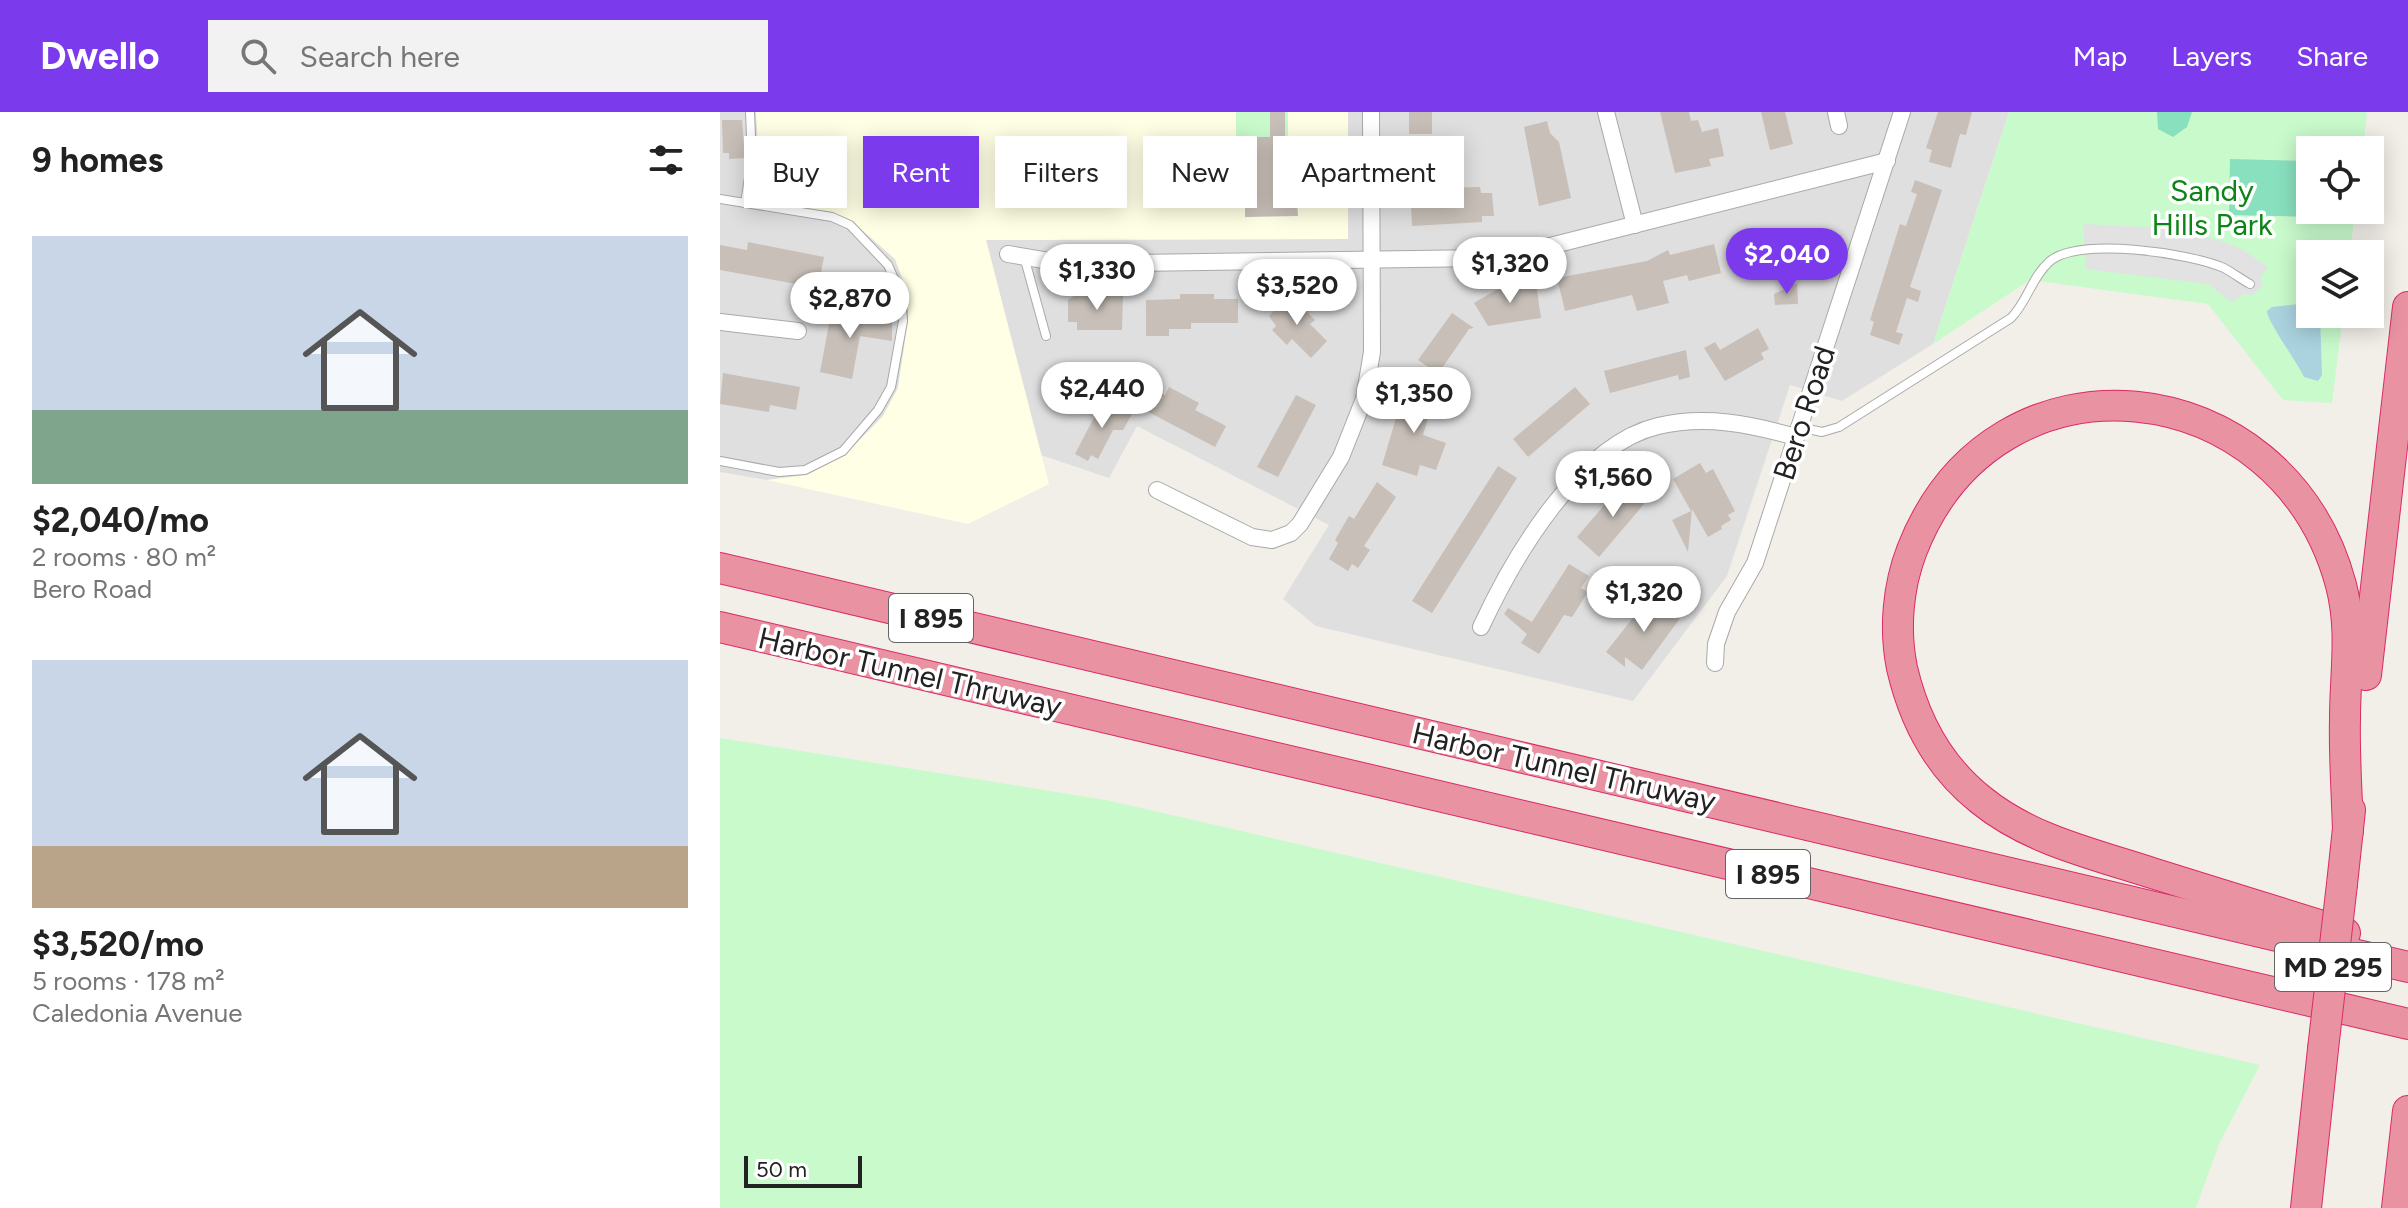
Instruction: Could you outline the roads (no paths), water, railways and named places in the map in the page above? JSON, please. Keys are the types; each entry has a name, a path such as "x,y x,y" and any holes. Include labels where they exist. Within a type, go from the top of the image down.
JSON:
{"highway":[{"name":"MD 295","path":"2306,1208 2408,307"},
{"path":"2348,831 2344,716 2350,644 2345,604 2335,565 2315,520 2271,463 2229,434 2189,416 2144,406 2095,407 2050,417 2003,439 1951,483 1927,519 1910,557 1900,599 1898,638 1905,679 1919,722 1963,785 2003,816 2047,838 2408,953"},
{"name":"Harbor Tunnel Thruway","path":"720,568 2408,967"},
{"name":"Harbor Tunnel Thruway","path":"720,627 2408,1024"},
{"path":"2397,1208 2408,1111"}],"street":[{"path":"1157,490 1252,537 1280,538 1300,524 1341,457 1359,418 1372,352 1371,112"},
{"path":"1606,112 1635,225"},
{"name":"Bero Road","path":"1715,663 1721,627 1755,563 1902,112"},
{"path":"1008,254 1025,260 1067,264 1371,262 1517,254 1887,161"},
{"path":"720,322 798,331"},
{"path":"1481,627 1505,581 1547,515 1591,465 1633,435 1656,427 1708,421 1798,432"}],"lane":[{"path":"750,112 751,136"},
{"path":"720,199 744,203"},
{"path":"720,461 779,472 805,470 843,451 878,410 891,387 903,321 901,295 888,265 850,225 832,217 776,208"},
{"path":"1798,432 1822,432 1839,427 2011,318 2028,297 2037,276 2060,255 2090,248 2158,254 2223,268 2250,284"},
{"path":"1025,260 1046,336"}],"water":[{"path":"2296,304 2296,328 2320,328 2322,375 2318,381 2304,377 2268,316 2267,311 2272,307"}],"park label":[{"name":"Sandy Hills Park","path":"2212,207"}]}
